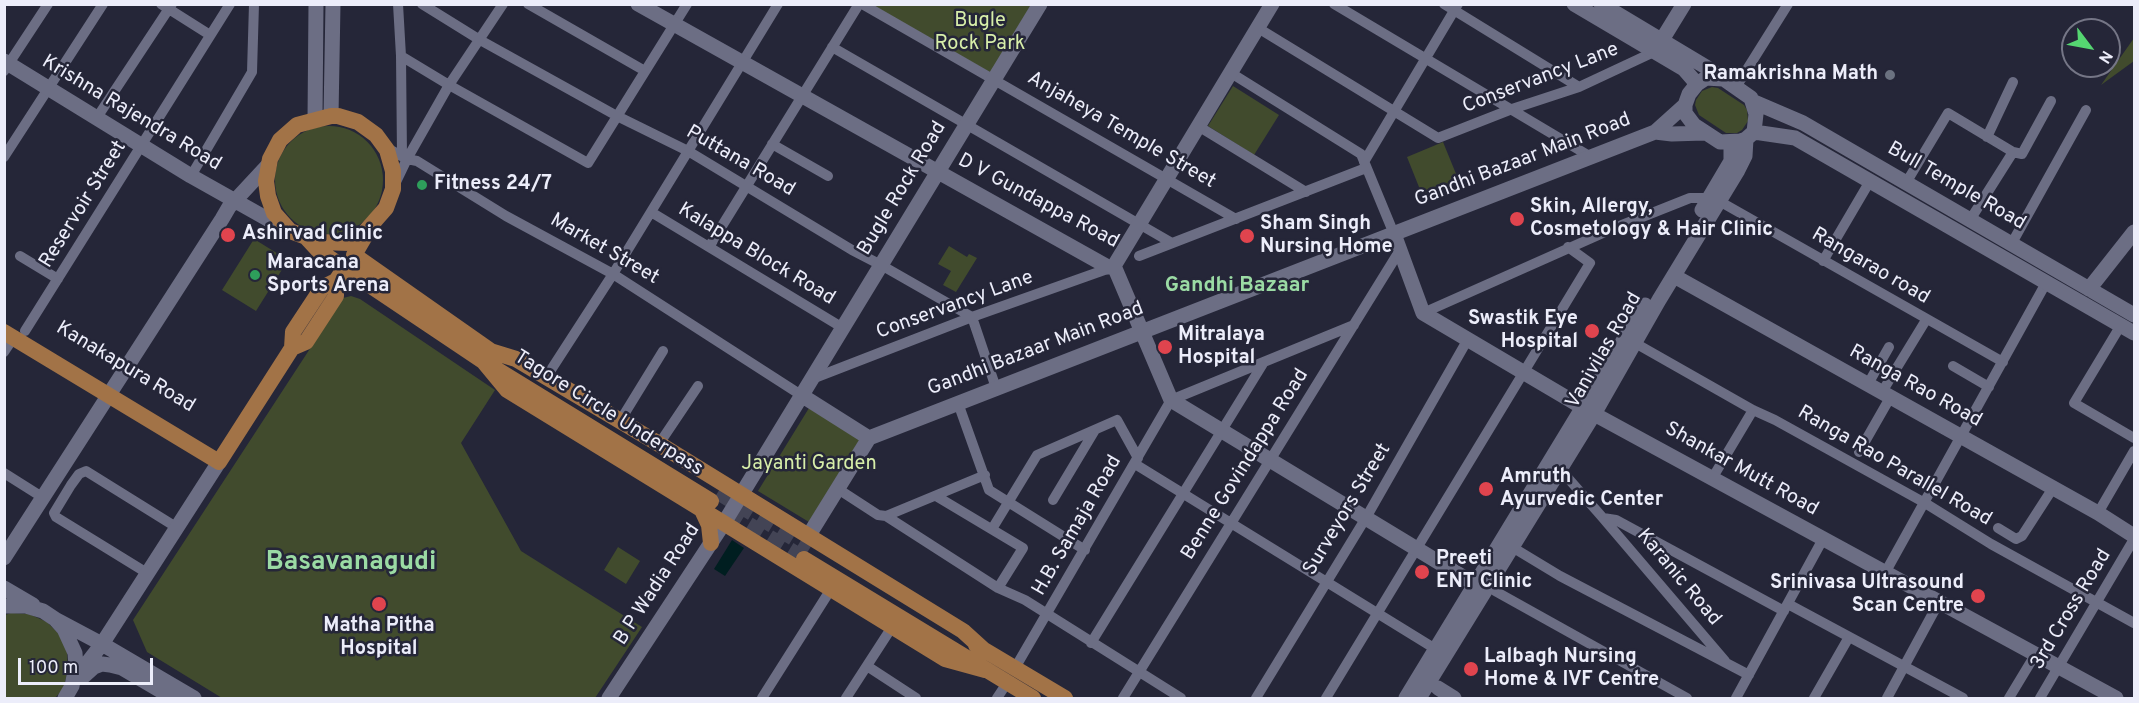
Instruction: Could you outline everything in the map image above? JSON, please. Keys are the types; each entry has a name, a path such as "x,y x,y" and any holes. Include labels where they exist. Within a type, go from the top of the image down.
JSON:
{"main road":[{"path":"221,457 292,348 292,332 322,288 345,268 371,226 386,208 393,189 393,171 385,147 376,135 358,122 338,116 323,118 297,125 280,140 269,164 266,181 274,213 290,231 320,242 349,243 371,226"},
{"path":"307,238 319,251 487,356 507,390 711,501 724,523 892,627 945,659 1011,676 1065,699"},
{"name":"Kanakapura Road","path":"4,319 15,333 112,389 221,457"},
{"path":"487,356 516,358 742,495 808,547 984,670"},
{"name":"Tagore Circle Underpass","path":"487,356 711,501"},
{"path":"711,501 709,525 711,543"},
{"path":"808,547 963,631 1034,699"}],"street":[{"path":"6,66 48,4"},
{"path":"4,157 103,4"},
{"name":"Reservoir Street","path":"4,352 15,333 58,279 230,4"},
{"path":"190,176 252,72 254,4"},
{"path":"316,4 323,118"},
{"path":"323,118 333,4"},
{"path":"398,4 404,157"},
{"name":"Puttana Road","path":"422,4 480,40 617,116 688,151 852,250 881,264 972,317"},
{"path":"393,189 404,157 503,4"},
{"path":"528,4 645,70"},
{"name":"D V Gundappa Road","path":"638,4 1112,267 1171,400"},
{"path":"401,56 588,163 687,4"},
{"path":"547,376 613,274 778,4"},
{"path":"709,247 860,4"},
{"name":"Anjaheya Temple Street","path":"860,4 1236,219"},
{"name":"Bugle Rock Road","path":"801,395 1040,4"},
{"path":"1112,267 1272,4"},
{"path":"1334,4 1591,157"},
{"path":"1444,4 1456,8 1578,87"},
{"path":"1575,4 1730,83 1751,98 1756,114 1750,135 1731,143 1720,142 1704,133 1685,113 1689,94 1697,84 1707,78 1730,83"},
{"path":"1601,4 1655,43 1697,84"},
{"path":"1655,43 1673,4"},
{"path":"1655,43 1684,4"},
{"path":"1730,83 1788,4"},
{"path":"96,119 167,6 210,35"},
{"path":"1139,256 1306,192 1365,165 1456,8"},
{"path":"1258,28 1395,111"},
{"name":"Conservancy Lane","path":"1395,111 1438,138 1512,109 1578,87 1655,43"},
{"path":"832,47 1173,243"},
{"name":"Krishna Rajendra Road","path":"6,66 48,89 190,176 290,231"},
{"path":"1231,73 1361,154 1395,234 1423,313 1568,247 1690,198 1714,200 1731,160 1731,143"},
{"path":"1987,137 2013,82"},
{"path":"1906,183 1948,112 2013,152 2022,154 2051,101"},
{"name":"Bull Temple Road","path":"1754,102 1803,123 2134,315"},
{"path":"1655,132 1685,105"},
{"path":"2012,243 2085,110"},
{"path":"1198,126 1306,192"},
{"path":"1655,132 1704,133"},
{"name":"Gandhi Bazaar Main Road","path":"869,438 1655,132"},
{"name":"Bull Temple Road","path":"1750,135 1795,138 2128,329"},
{"name":"Vanivilas Road","path":"1483,582 1588,410 1651,294 1745,156 1750,135"},
{"path":"772,144 828,176"},
{"name":"Market Street","path":"385,147 404,157 417,160 506,216 613,274 801,395"},
{"path":"1970,220 2013,152"},
{"path":"4,558 229,207 269,164"},
{"path":"1822,261 1870,181"},
{"name":"Vanivilas Road","path":"1483,582 1512,547 1560,469 1588,410 1635,343 1714,200"},
{"name":"Rangarao road","path":"1714,200 2003,362"},
{"name":"Kalappa Block Road","path":"651,212 843,328"},
{"path":"2089,289 2134,232"},
{"path":"1326,699 1590,263 1568,247"},
{"name":"Benne Govindappa Road","path":"1123,699 1400,250"},
{"path":"20,256 58,279"},
{"name":"Conservancy Lane","path":"813,375 817,377 972,317 1112,267"},
{"name":"Ranga Rao Road","path":"1674,276 2098,513 2134,538"},
{"path":"1885,573 2046,282"},
{"name":"Shankar Mutt Road","path":"1423,313 1588,410 2116,699"},
{"path":"972,317 996,388"},
{"path":"1859,452 1886,394 1926,320"},
{"path":"1171,400 1354,325"},
{"path":"2128,329 2074,403 2134,438"},
{"name":"Surveyors Street","path":"1256,699 1365,518 1468,339"},
{"name":"Ranga Rao Parallel Road","path":"1635,343 1753,410 1924,502 1991,544 2134,623"},
{"path":"1868,384 1889,347"},
{"path":"620,421 663,351"},
{"path":"1091,643 1264,362"},
{"path":"1953,366 1989,387"},
{"path":"659,444 698,386"},
{"path":"801,395 869,438 838,489 808,547"},
{"name":"B P Wadia Road","path":"609,699 742,495 801,395"},
{"path":"1171,400 1417,550 1483,582 1687,699"},
{"name":"H.B. Samaja Road","path":"997,699 1171,400"},
{"path":"958,403 989,490 1085,550"},
{"path":"1713,477 1753,410"},
{"path":"992,529 1037,455 1117,420 1136,461 1183,494 1429,645"},
{"path":"1053,500 1095,430"},
{"path":"2098,513 2134,451"},
{"path":"69,690 102,644 221,457"},
{"name":"Karanic Road","path":"1560,469 1726,662"},
{"path":"147,573 56,517 54,513 71,485 79,474 86,471 176,528"},
{"path":"4,473 42,497"},
{"path":"886,516 985,475"},
{"path":"1998,528 2016,539 2022,536 2053,488"},
{"path":"838,489 878,515 886,516 998,588 1025,600 1181,699"},
{"path":"936,496 1023,548 998,588"},
{"name":"Karanic Road","path":"1603,518 1616,520 1786,608 1850,637 1963,699"},
{"name":"3rd Cross Road","path":"2040,699 2134,538"},
{"path":"1736,699 1823,539"},
{"path":"1512,547 1560,576 1749,675"},
{"path":"1396,699 1429,645 1483,582"},
{"path":"1426,691 1483,582"},
{"path":"4,588 194,699"},
{"path":"762,699 831,589"},
{"path":"1887,699 1940,602"},
{"path":"4,606 26,606 49,615 67,635 75,653 69,690"},
{"path":"846,699 892,627"},
{"path":"1814,699 1850,637"},
{"path":"2009,699 2035,654"},
{"path":"69,690 94,667 110,664 122,668 173,699"},
{"path":"867,666 916,699"},
{"path":"1406,699 1426,691 1454,699"}],"green space":[{"name":"Bugle Rock Park","path":"872,5 1031,5 991,73"},
{"path":"2134,38 2134,61 2121,70 2121,57"},
{"path":"1233,86 1279,115 1254,155 1208,126"},
{"path":"1712,87 1718,88 1744,105 1748,121 1742,130 1737,133 1726,133 1699,115 1695,105 1696,100 1702,91"},
{"path":"329,126 350,130 367,142 379,159 383,180 379,201 367,218 350,230 329,234 308,230 291,218 279,201 275,180 279,159 291,142 308,130"},
{"path":"1443,142 1461,186 1425,202 1407,157"},
{"name":"Maracana Sports Arena","path":"254,239 288,260 256,311 222,290"},
{"path":"949,246 967,257 969,254 977,258 956,292 943,285 951,271 938,264"},
{"path":"351,296 360,299 495,390 461,443 521,551 642,627 595,698 222,698 147,652 133,620 343,298"},
{"name":"Jayanti Garden","path":"809,408 860,439 809,522 758,491"},
{"path":"618,547 640,561 626,584 604,570"},
{"path":"29,614 47,622 60,635 67,652 68,670 63,689 55,698 5,698 5,615"}],"shaded area":[{"path":"732,540 744,548 725,576 714,569"}],"tunnel":[{"path":"718,492 810,548"},
{"path":"728,512 804,559"}],"place":[{"name":"Ramakrishna Math","path":"1890,75"},
{"name":"Fitness 24/7","path":"422,185"},
{"name":"Skin, Allergy, Cosmetology & Hair Clinic","path":"1517,219"},
{"name":"Ashirvad Clinic","path":"228,235"},
{"name":"Sham Singh Nursing Home","path":"1247,236"},
{"name":"Maracana Sports Arena","path":"255,275"},
{"name":"Swastik Eye Hospital","path":"1592,331"},
{"name":"Mitralaya Hospital","path":"1165,347"},
{"name":"Amruth Ayurvedic Center","path":"1486,489"},
{"name":"Preeti ENT Clinic","path":"1422,572"},
{"name":"Srinivasa Ultrasound Scan Centre","path":"1978,596"},
{"name":"Matha Pitha Hospital","path":"379,604"},
{"name":"Lalbagh Nursing Home & IVF Centre","path":"1471,669"}],"district":[{"name":"Gandhi Bazaar","path":"1237,287"},
{"name":"Basavanagudi","path":"351,564"}]}
